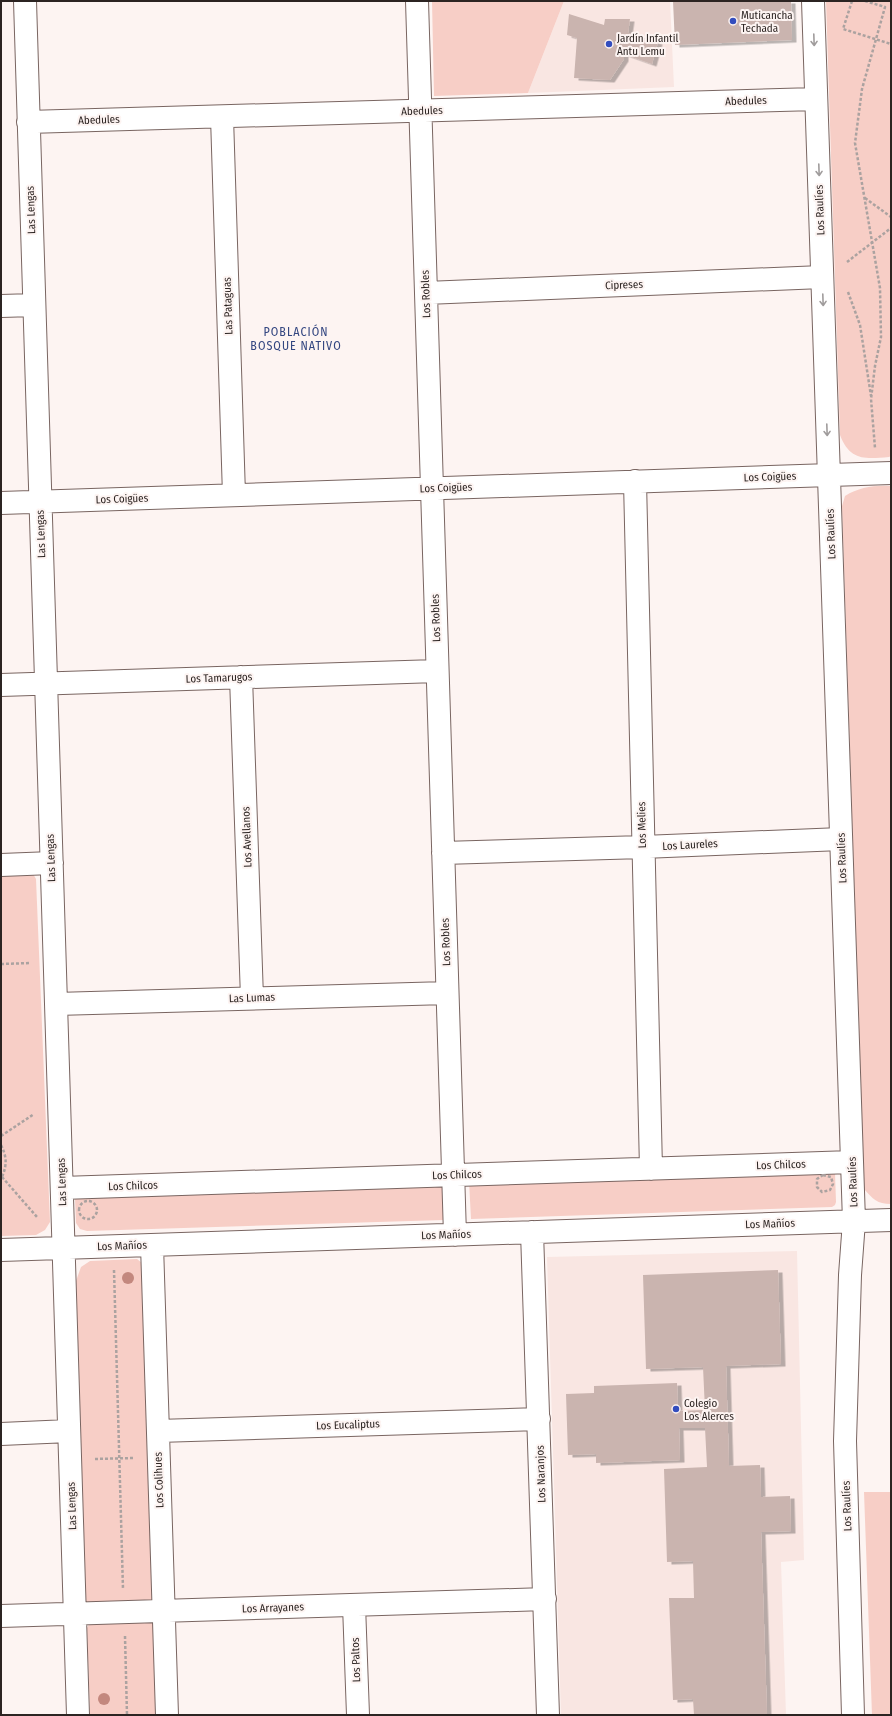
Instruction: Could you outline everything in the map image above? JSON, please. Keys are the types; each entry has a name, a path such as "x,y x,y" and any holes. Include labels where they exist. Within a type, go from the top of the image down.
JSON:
{"street":[{"name":"Las Lengas","path":"25,1 78,1715"},
{"name":"Los Robles","path":"417,1 454,1235"},
{"name":"Los Raulíes","path":"813,1 816,99 830,273 829,474 854,1221 850,1275 845,1441 854,1715"},
{"name":"Abedules","path":"28,122 816,99"},
{"name":"Las Pataguas","path":"222,117 234,495"},
{"name":"Cipreses","path":"426,293 830,273"},
{"path":"1,306 34,304"},
{"name":"Los Coigües","path":"1,502 40,502 884,473"},
{"name":"Los Melies","path":"635,481 651,1169"},
{"name":"Los Tamarugos","path":"1,685 437,671"},
{"name":"Los Avellanos","path":"241,677 252,998"},
{"name":"Los Laureles","path":"443,853 841,839"},
{"path":"1,865 52,863"},
{"name":"Las Lumas","path":"56,1004 447,993"},
{"name":"Los Chilcos","path":"62,1188 852,1162"},
{"name":"Los Mañíos","path":"1,1250 891,1220"},
{"name":"Los Naranjos","path":"532,1232 548,1715"},
{"name":"Los Colihues","path":"152,1245 167,1715"},
{"name":"Los Eucaliptus","path":"158,1431 539,1419"},
{"path":"1,1434 69,1431"},
{"name":"Los Arrayanes","path":"1,1616 545,1599"},
{"name":"Los Paltos","path":"354,1605 358,1715"}],"path":[{"path":"852,1 843,29 891,44"},
{"path":"865,1 885,7 862,89 855,143 880,288 882,310 881,337 873,376 871,399"},
{"path":"865,198 891,217"},
{"path":"884,473 859,320 852,299 830,273 891,228"},
{"path":"1,964 55,962"},
{"path":"1,1136 59,1098"},
{"path":"1,1145 5,1153 6,1161 1,1177 38,1218"},
{"path":"114,1246 127,1715"},
{"path":"70,1460 159,1457"}],"shaded area":[{"path":"432,1 564,1 528,93 434,96"},
{"name":"Jardín Infantil Antu Lemu","path":"564,1 670,1 674,87 528,93"},
{"path":"826,1 891,1 891,456 889,457 866,458 854,454 848,450 840,435"},
{"path":"873,486 891,486 891,1204 882,1203 876,1200 864,1189 842,506 845,496 856,490"},
{"path":"1,870 32,872 36,879 50,1222 45,1230 36,1235 1,1236"},
{"path":"835,1173 836,1202 832,1207 471,1219 469,1181"},
{"path":"443,1181 444,1220 87,1231 80,1229 76,1223 75,1198"},
{"name":"Colegio Los Alerces","path":"797,1251 804,1560 781,1562 786,1715 561,1715 547,1257"},
{"path":"137,1259 142,1263 154,1601 88,1604 86,1601 76,1281 81,1267 90,1261"},
{"path":"864,1492 891,1492 891,1715 872,1715"},
{"path":"153,1619 158,1624 161,1715 90,1715 87,1628 91,1621"}],"building":[{"name":"Muticancha Techada","path":"673,1 791,1 792,40 675,45"},
{"path":"569,14 604,25 605,19 630,19 628,33 658,42 652,64 624,54 624,59 610,80 574,78 577,38 567,35"},
{"path":"778,1270 781,1364 726,1366 729,1466 760,1465 761,1497 790,1496 791,1531 761,1532 767,1715 694,1715 693,1699 673,1700 669,1598 694,1598 693,1561 667,1562 664,1469 707,1467 705,1428 679,1428 680,1460 596,1463 596,1454 568,1455 566,1394 594,1393 594,1386 677,1383 678,1411 705,1410 703,1367 646,1369 643,1275"}],"place":[{"name":"Muticancha Techada","path":"733,21"},
{"name":"Jardín Infantil Antu Lemu","path":"609,44"},
{"name":"Colegio Los Alerces","path":"676,1409"}],"district":[{"name":"POBLACIÓN BOSQUE NATIVO","path":"296,339"}]}
